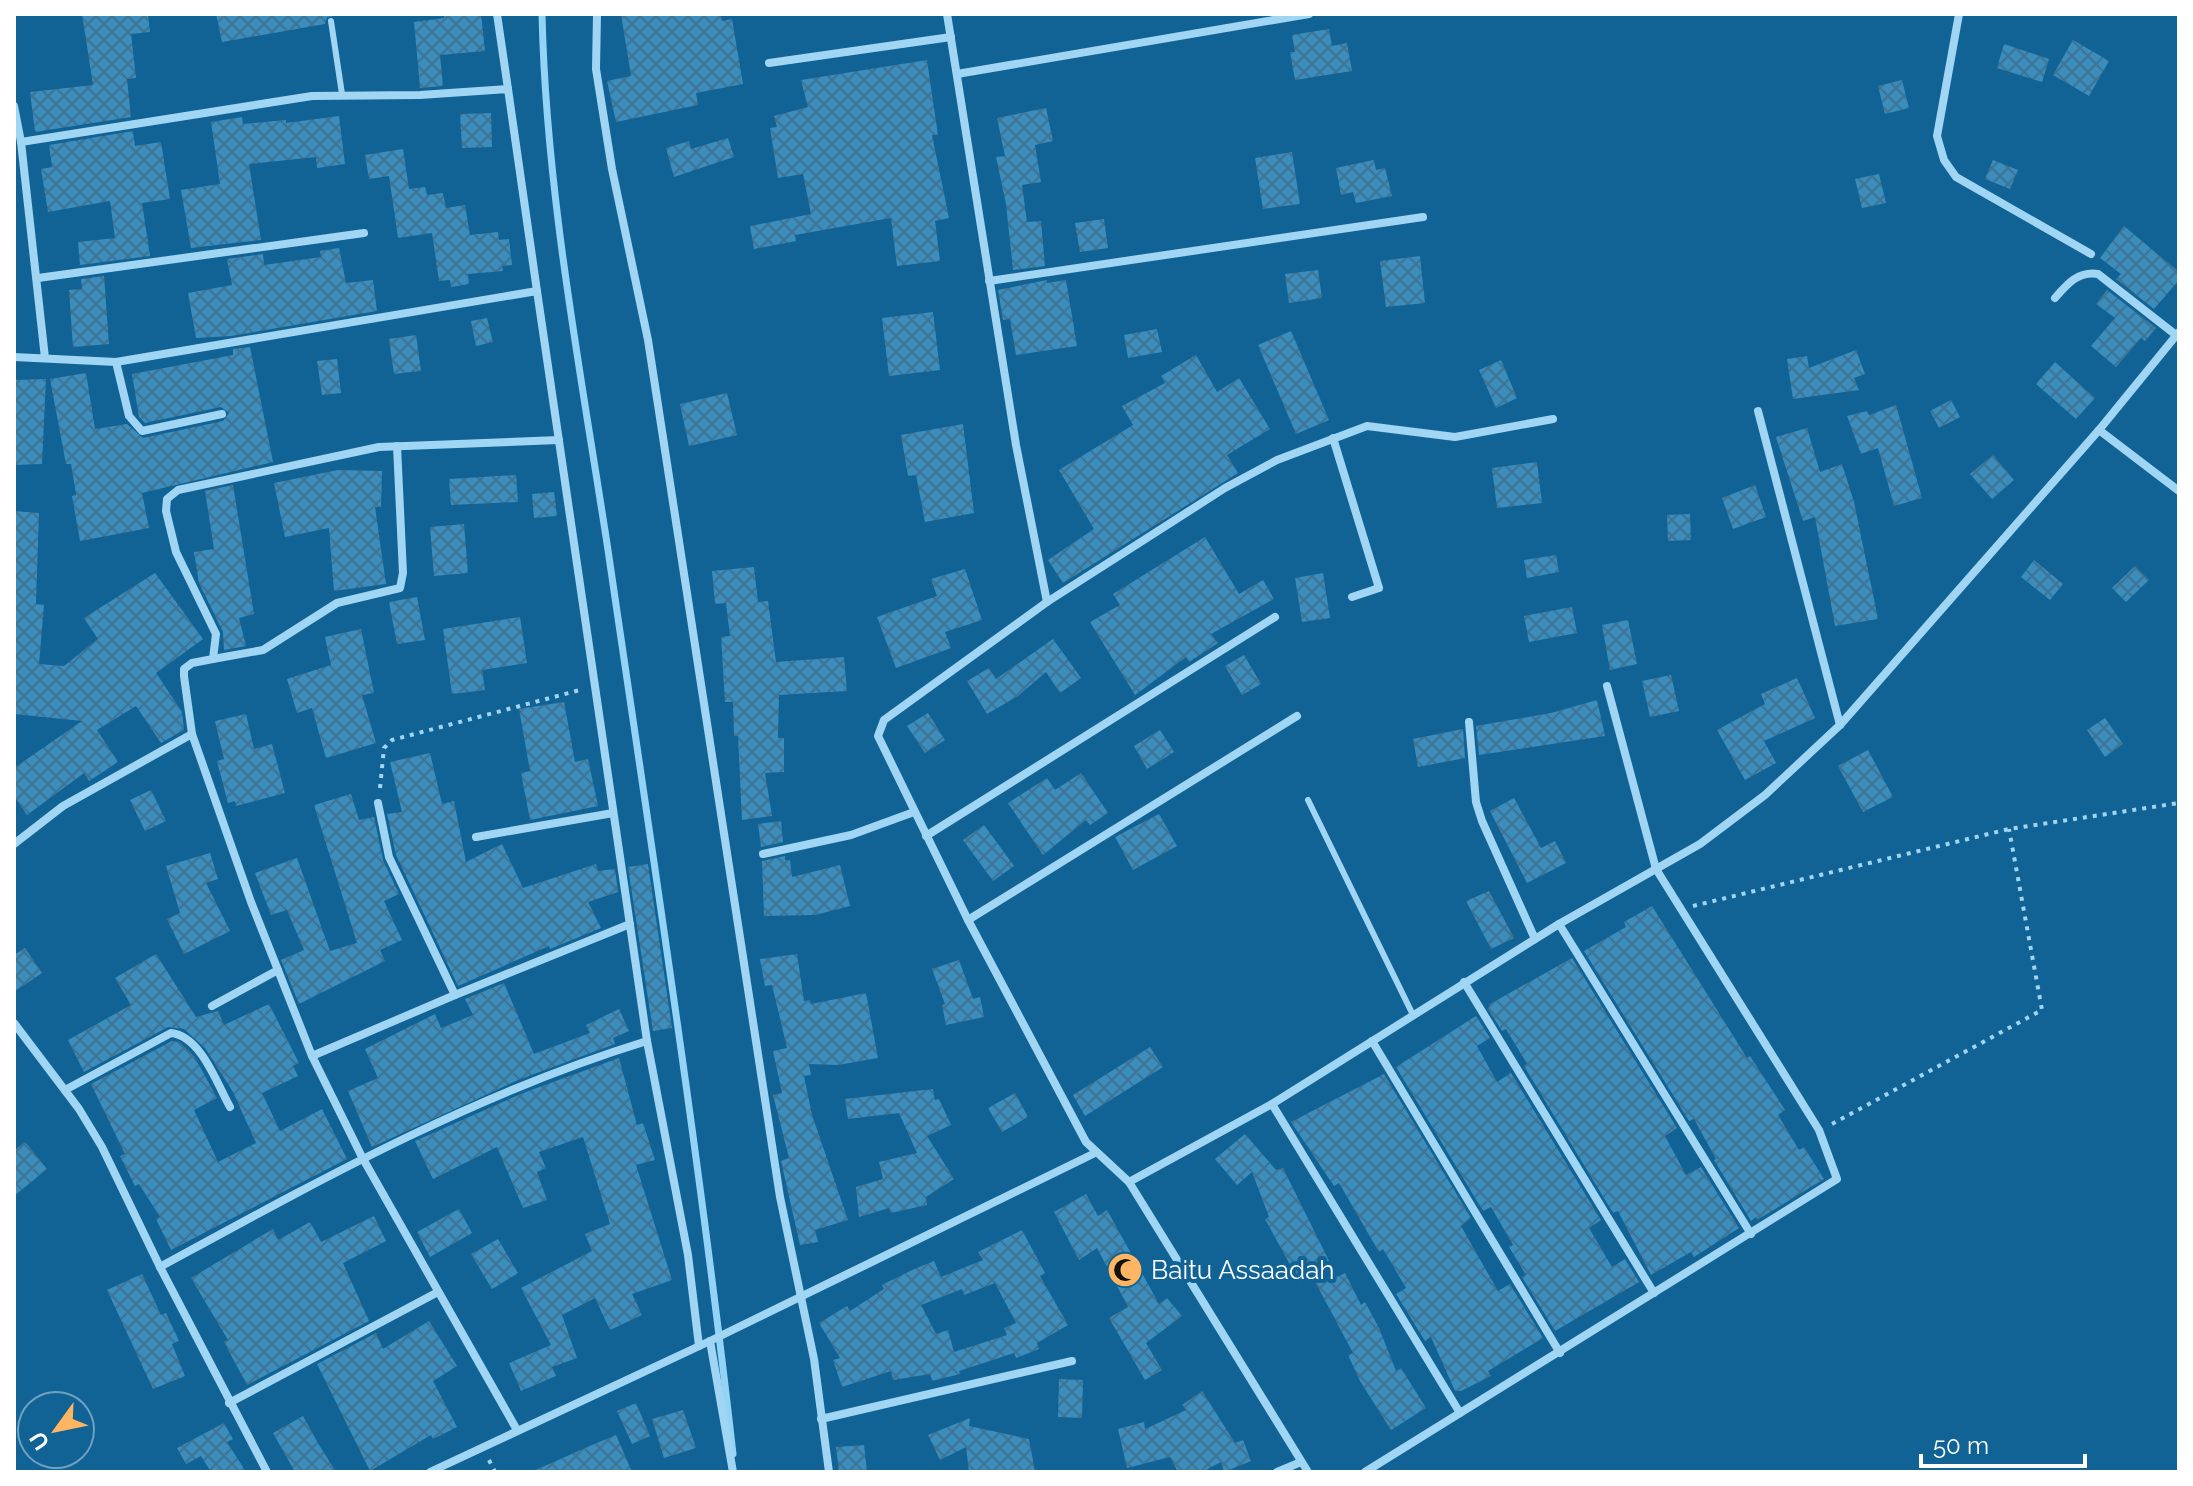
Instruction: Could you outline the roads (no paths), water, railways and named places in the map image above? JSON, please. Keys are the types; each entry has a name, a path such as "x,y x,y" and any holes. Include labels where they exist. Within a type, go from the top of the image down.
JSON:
{"street":[{"path":"497,14 647,1041 688,1255 699,1346"},
{"path":"597,14 596,69 600,97 648,340 752,1026 798,1297 814,1359 829,1472"},
{"path":"947,14 989,281 1047,602"},
{"path":"957,74 1309,14"},
{"path":"1959,14 1937,136 1944,160 1956,177 2091,254"},
{"path":"769,63 951,37"},
{"path":"21,142 225,107 342,94 420,95 508,89"},
{"path":"14,106 38,278 45,358"},
{"path":"989,281 1423,217"},
{"path":"38,278 364,233"},
{"path":"1129,1182 1272,1104 1559,924 1700,844 1765,795 1840,725 2099,430 2178,334 2098,274 2087,272 2069,282 2055,298"},
{"path":"14,357 116,362 537,291"},
{"path":"116,362 129,416 142,431 222,414"},
{"path":"1758,411 1840,725"},
{"path":"1308,1472 1129,1182 1086,1142 968,920 880,746 878,736 884,720 1047,602 1240,479 1333,438 1378,426 1455,437 1553,419"},
{"path":"2099,430 2179,491"},
{"path":"1333,438 1379,588 1352,597"},
{"path":"213,659 216,634 172,540 166,511 172,493 357,450 559,440"},
{"path":"397,446 403,573 400,588 337,603 263,650 192,663 184,669 192,734 312,1056 362,1157 517,1430"},
{"path":"926,836 1275,617"},
{"path":"1365,1472 1837,1179 1819,1130 1656,869 1607,686"},
{"path":"968,920 1297,716"},
{"path":"1469,722 1476,802 1535,939"},
{"path":"14,844 63,806 192,734"},
{"path":"378,803 389,857 455,995"},
{"path":"763,854 851,835 914,812"},
{"path":"476,837 613,813"},
{"path":"312,1056 630,924"},
{"path":"1559,924 1751,1234"},
{"path":"212,1006 278,970"},
{"path":"1464,982 1654,1293"},
{"path":"14,1023 65,1090 102,1147 229,1403 267,1472"},
{"path":"65,1090 171,1033 181,1034 192,1044 230,1107"},
{"path":"160,1267 362,1157 526,1084 647,1041"},
{"path":"1372,1041 1560,1353"},
{"path":"1272,1104 1460,1413"},
{"path":"430,1472 714,1339 1095,1153"},
{"path":"229,1403 438,1292"},
{"path":"714,1339 733,1472"},
{"path":"821,1419 1072,1361"},
{"path":"1277,1472 1301,1462"}],"lane":[{"path":"331,21 342,94"},
{"path":"1308,800 1413,1015"}],"waterway":[{"path":"542,14 550,148 566,283 674,1002 733,1454"}],"place":[{"name":"Baitu Assaadah","path":"1125,1270"}]}
